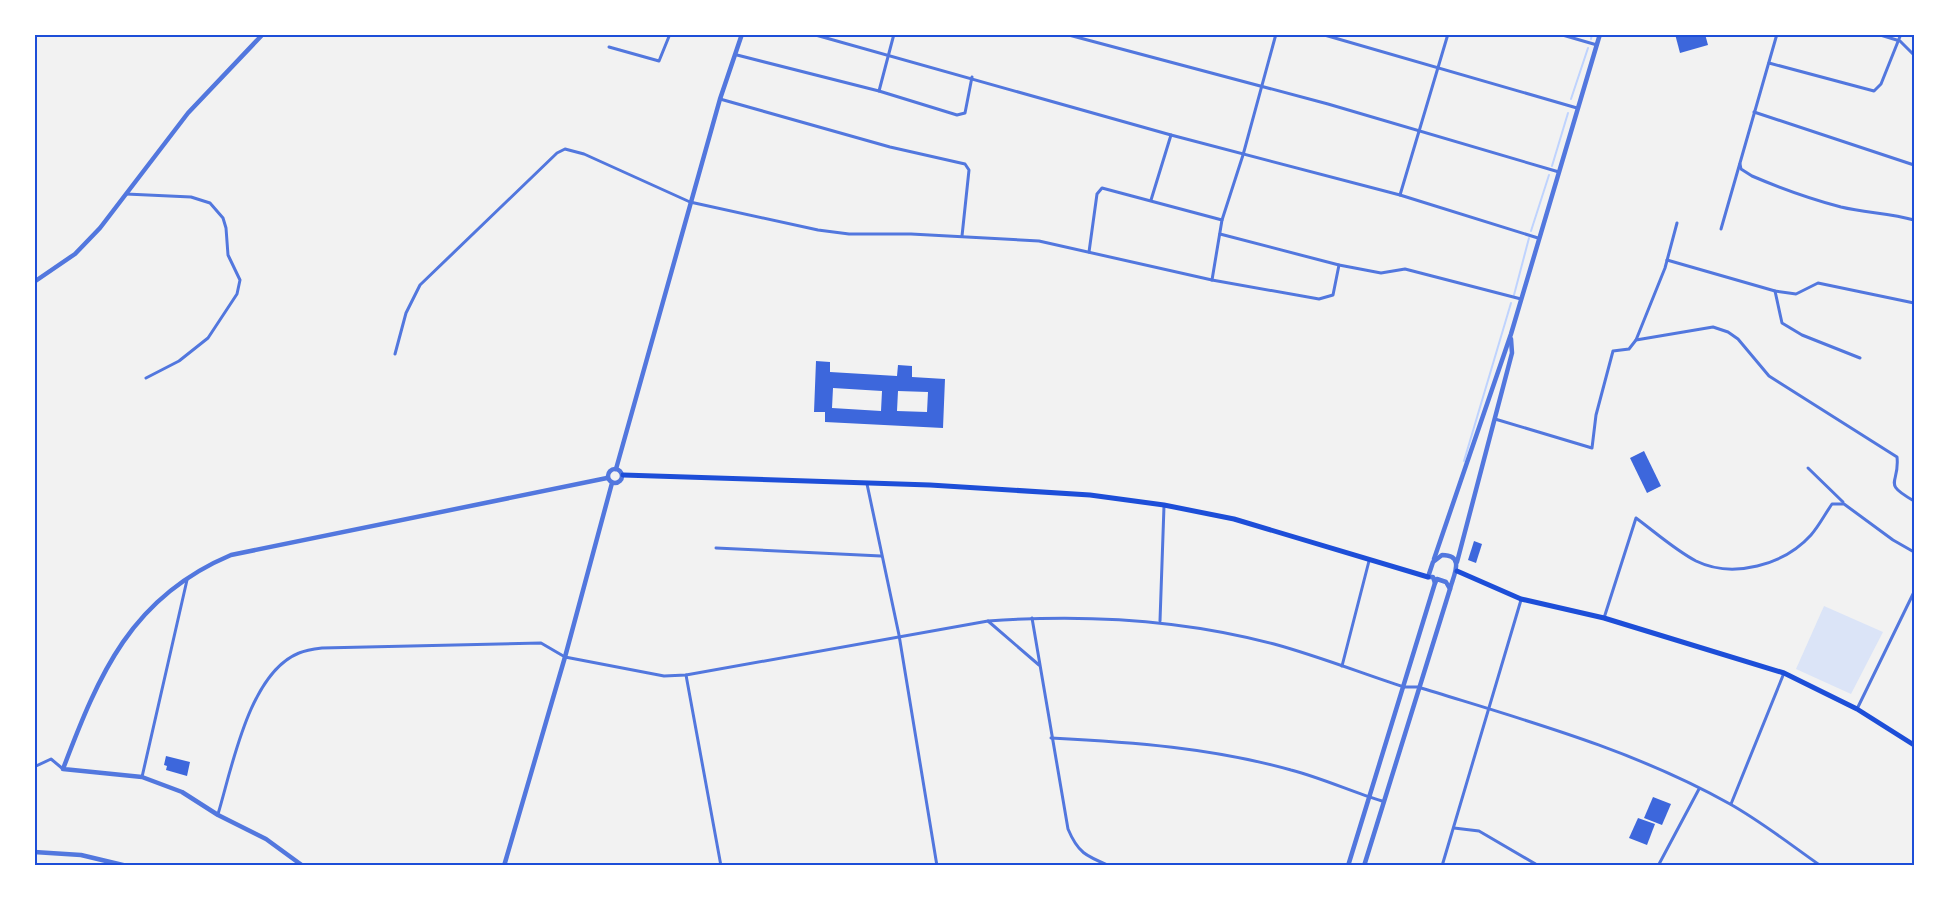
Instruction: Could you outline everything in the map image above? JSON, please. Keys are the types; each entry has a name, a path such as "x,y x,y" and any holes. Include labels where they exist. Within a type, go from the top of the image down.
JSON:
{"highway":[{"path":"623,475 867,483 1090,495 1164,505 1234,519 1428,577"},
{"path":"1457,571 1521,599 1604,618 1784,673 1857,709 1914,745"}],"street":[{"path":"34,282 75,254 100,228 188,113 263,34"},
{"path":"609,47 659,61 670,34"},
{"path":"616,469 690,202 742,34"},
{"path":"812,34 1244,155 1400,195 1538,238"},
{"path":"879,91 894,34"},
{"path":"1065,34 1262,86 1559,172"},
{"path":"1212,280 1222,220 1244,155 1276,34"},
{"path":"1321,34 1577,108"},
{"path":"1400,195 1448,34"},
{"path":"1559,34 1597,45"},
{"path":"1435,584 1433,577 1428,577 1511,333 1600,34"},
{"path":"1721,229 1777,34"},
{"path":"1877,34 1900,41 1914,55"},
{"path":"1769,63 1874,91 1881,84 1901,34"},
{"path":"737,55 879,91 962,115 966,109 972,78"},
{"path":"720,99 890,147 965,164 969,170 962,236"},
{"path":"1754,112 1914,165"},
{"path":"1151,200 1171,135"},
{"path":"395,354 406,313 420,285 561,150 585,153 690,202 849,234 962,236 1039,242 1212,280 1319,299 1333,295 1339,265"},
{"path":"1740,162 1741,169 1745,173 1762,181 1840,206 1869,212 1882,212 1914,220"},
{"path":"1089,252 1100,190 1119,191 1222,220"},
{"path":"126,194 192,197 210,203 223,218 228,255 240,280 237,294 208,338 178,361 146,378"},
{"path":"1494,418 1592,447 1596,416 1613,351 1629,349 1636,340 1667,260 1677,223"},
{"path":"1220,234 1339,265 1381,273 1404,269 1521,299"},
{"path":"1667,260 1775,291 1796,294 1818,283 1914,303"},
{"path":"1775,291 1782,323 1802,335 1860,358"},
{"path":"1636,340 1713,327 1728,332 1738,339 1769,376 1897,457 1894,486 1897,491 1914,501"},
{"path":"1364,866 1382,801 1457,571 1456,562 1512,353 1511,333"},
{"path":"1808,468 1844,504 1893,540 1914,552"},
{"path":"612,483 619,482 623,475 616,469"},
{"path":"607,478 609,471 616,469"},
{"path":"607,478 612,483"},
{"path":"63,769 84,714 122,640 153,605 201,568 231,555 607,478"},
{"path":"504,866 565,657 612,483"},
{"path":"867,483 899,635 937,866"},
{"path":"1604,618 1636,518 1697,561 1718,568 1739,569 1761,566 1787,552 1810,536 1832,504 1844,504"},
{"path":"1160,621 1164,505"},
{"path":"716,548 881,556"},
{"path":"1434,559 1446,555 1456,562"},
{"path":"1342,666 1370,559"},
{"path":"142,777 187,578"},
{"path":"1348,866 1437,579 1446,582 1450,589"},
{"path":"1857,709 1914,592"},
{"path":"1442,866 1521,599"},
{"path":"218,815 248,717 262,688 280,666 298,653 351,645 541,644 565,657 664,676 686,675 899,635 988,621 1032,618 1160,621 1275,644 1404,687 1418,687 1577,735 1731,804 1821,866"},
{"path":"1032,618 1068,829 1075,847 1088,857 1110,866"},
{"path":"988,621 1039,665"},
{"path":"1731,804 1784,673"},
{"path":"686,675 721,866"},
{"path":"1051,738 1134,742 1213,753 1292,770 1382,801"},
{"path":"34,767 51,759 63,769 142,777 182,792 218,815 266,839 303,866"},
{"path":"1658,866 1699,789"},
{"path":"1453,828 1479,831 1539,866"},
{"path":"34,852 81,855 127,866"}],"shaded area":[{"path":"1824,606 1883,632 1851,694 1796,669"}],"building":[{"path":"1675,34 1705,34 1708,45 1680,53"},
{"path":"816,361 830,362 830,372 897,376 898,365 912,366 912,377 945,379 943,428 825,422 825,412 814,412","holes":["833,388 882,391 881,411 832,408","898,391 928,392 927,412 897,411"]},
{"path":"1644,451 1661,486 1647,493 1630,458"},
{"path":"1474,541 1482,544 1476,563 1468,560"},
{"path":"166,756 190,762 187,776 166,770 167,766 164,765"},
{"path":"1653,797 1671,804 1662,825 1644,818"},
{"path":"1638,818 1655,824 1647,845 1629,838"}],"waterway":[{"path":"1591,39 1592,34"},
{"path":"1571,99 1588,48"},
{"path":"1552,166 1568,113"},
{"path":"1531,231 1549,175"},
{"path":"1514,295 1529,238"},
{"path":"1464,461 1511,303"}]}
